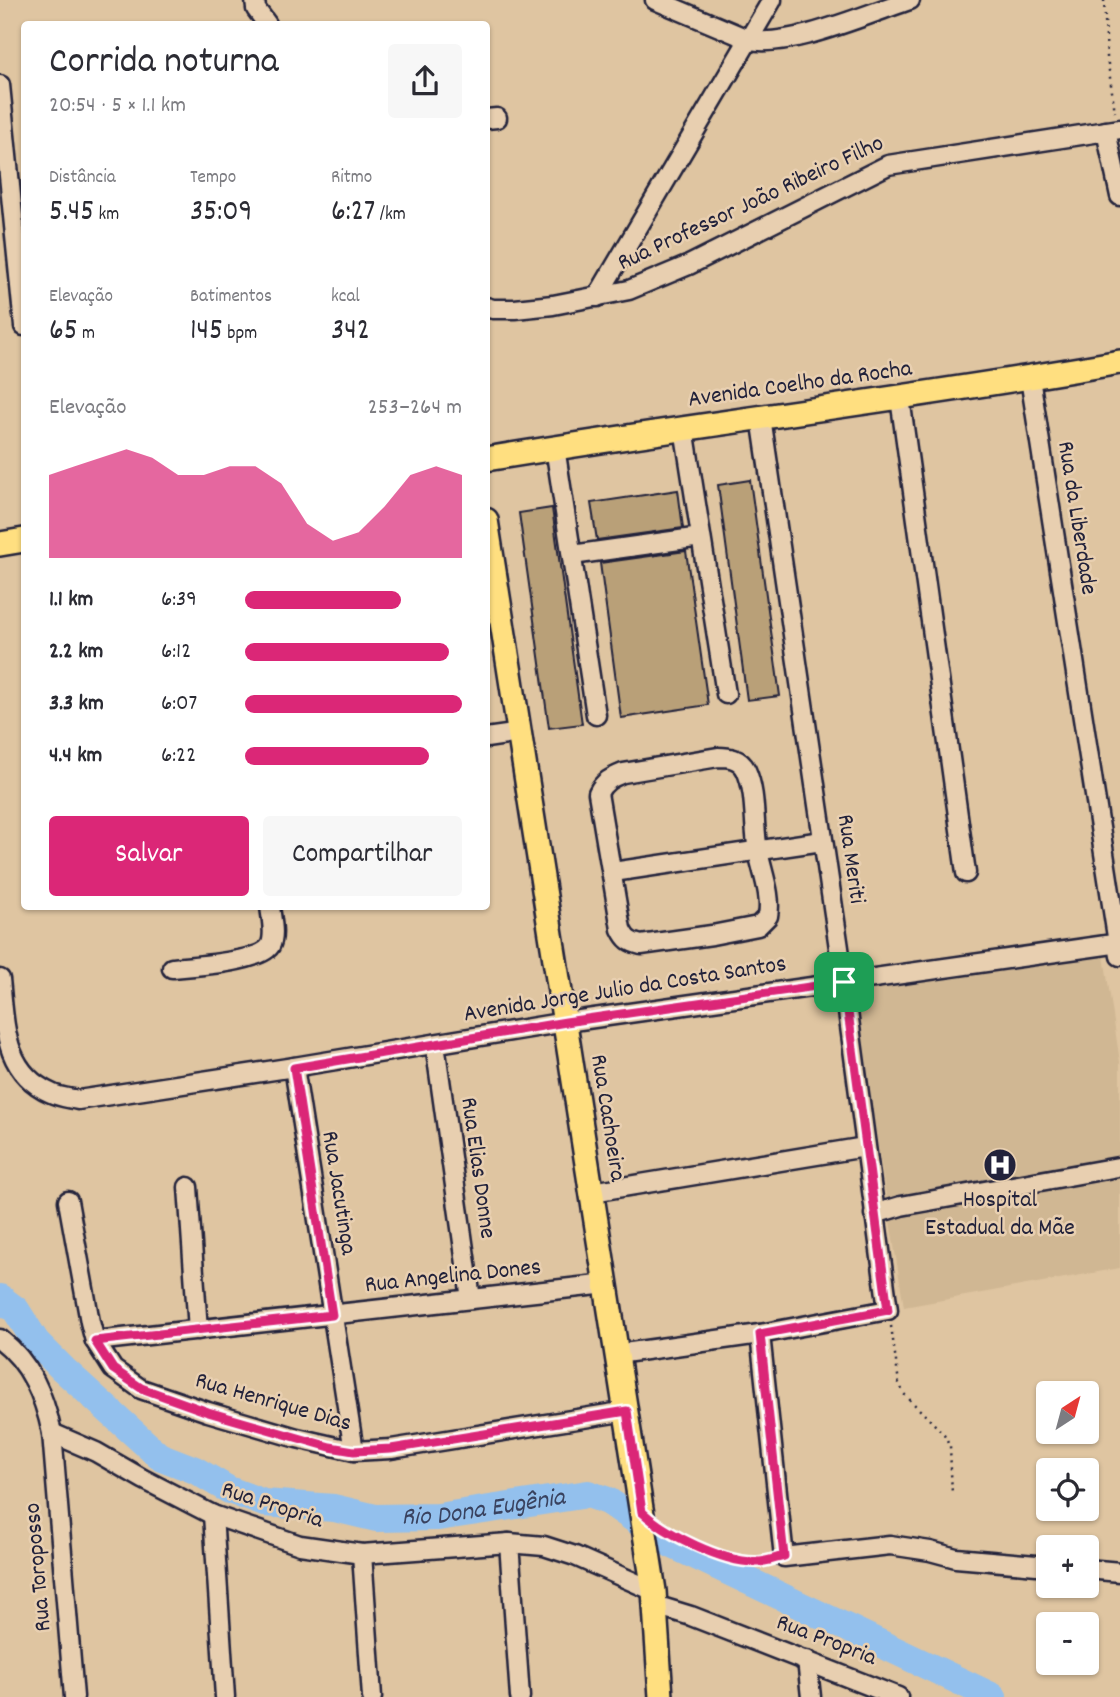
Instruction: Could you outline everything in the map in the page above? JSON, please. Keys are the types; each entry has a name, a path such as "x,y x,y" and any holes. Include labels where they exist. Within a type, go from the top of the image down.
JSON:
{"main road":[{"name":"Avenida Coelho da Rocha","path":"490,458 900,398 1120,362"},
{"path":"0,544 21,540"},
{"name":"Rua Cachoeira","path":"490,545 627,1411 654,1598 662,1697"}],"street":[{"path":"254,0 256,9 265,21"},
{"path":"655,0 750,40 775,41 803,36 911,0"},
{"path":"597,297 772,0"},
{"path":"0,85 21,290"},
{"path":"1115,129 1120,196"},
{"name":"Rua Professor João Ribeiro Filho","path":"490,308 515,309 553,305 629,290 689,265 888,164 1115,129"},
{"name":"Rua da Liberdade","path":"1030,378 1119,948"},
{"path":"900,398 966,873"},
{"name":"Rua Meriti","path":"761,417 844,982 888,1310"},
{"path":"684,428 726,694"},
{"path":"555,447 596,715"},
{"path":"572,555 701,537"},
{"path":"490,737 520,733"},
{"path":"718,757 731,757 740,762 746,770 752,796 758,850 769,909 765,921 758,926 712,935 641,945 625,939 621,929 613,872 598,793 603,784 610,778 623,774 718,757"},
{"path":"613,872 822,841"},
{"path":"172,968 262,953 270,945 273,932 270,910"},
{"name":"Avenida Jorge Julio da Costa Santos","path":"0,979 11,1055 25,1076 51,1094 78,1100 294,1068 566,1022 844,982 1119,948"},
{"name":"Rua Elias Donne","path":"435,1044 471,1300"},
{"name":"Rua Jacutinga","path":"294,1068 354,1451"},
{"path":"592,1192 865,1147"},
{"path":"874,1214 901,1206 1118,1167"},
{"path":"188,1187 198,1330"},
{"path":"68,1201 95,1341"},
{"name":"Rua Angelina Dones","path":"95,1341 607,1284"},
{"path":"617,1354 760,1334 888,1310"},
{"path":"760,1334 784,1556 890,1545 956,1558 1036,1565"},
{"name":"Rua Toroposso","path":"0,1339 30,1370 45,1401 52,1433 74,1697"},
{"name":"Rua Henrique Dias","path":"95,1341 113,1369 141,1388 221,1415 330,1447 354,1451 391,1449 627,1411"},
{"name":"Rua Propria","path":"52,1433 96,1452 213,1515 300,1545 362,1554 509,1543 544,1546 575,1556 691,1616 898,1697"},
{"path":"213,1515 225,1697"},
{"path":"509,1543 520,1697"},
{"path":"362,1554 372,1697"},
{"path":"1099,1570 1120,1572"},
{"path":"807,1661 811,1697"}],"path":[{"path":"1104,0 1115,129"},
{"path":"888,1310 898,1383 904,1394 939,1428 950,1446 952,1495"},
{"path":"642,1516 725,1558 758,1562 784,1556"}],"shaded area":[{"name":"Hospital Estadual da Mãe","path":"1104,956 1120,1062 1120,1268 904,1307 852,986"}],"building":[{"path":"750,480 780,696 747,700 718,485"},
{"path":"678,490 683,528 597,540 591,503"},
{"path":"552,508 582,724 549,728 519,513"},
{"path":"686,551 708,705 621,718 600,563"}],"waterway":[{"name":"Rio Dona Eugênia","path":"0,1298 16,1310 36,1342 63,1369 159,1456 195,1470 229,1490 264,1503 334,1508 376,1518 438,1517 588,1494 608,1501 671,1544 993,1697"}],"place":[{"name":"Hospital Estadual da Mãe","path":"1000,1165"}],"route":[{"path":"844,982 888,1310 760,1334 784,1556 758,1562 725,1558 655,1523 642,1512 627,1411 391,1449 354,1451 330,1447 208,1412 141,1388 113,1369 95,1341 332,1315 294,1068 566,1022 844,982"}]}
